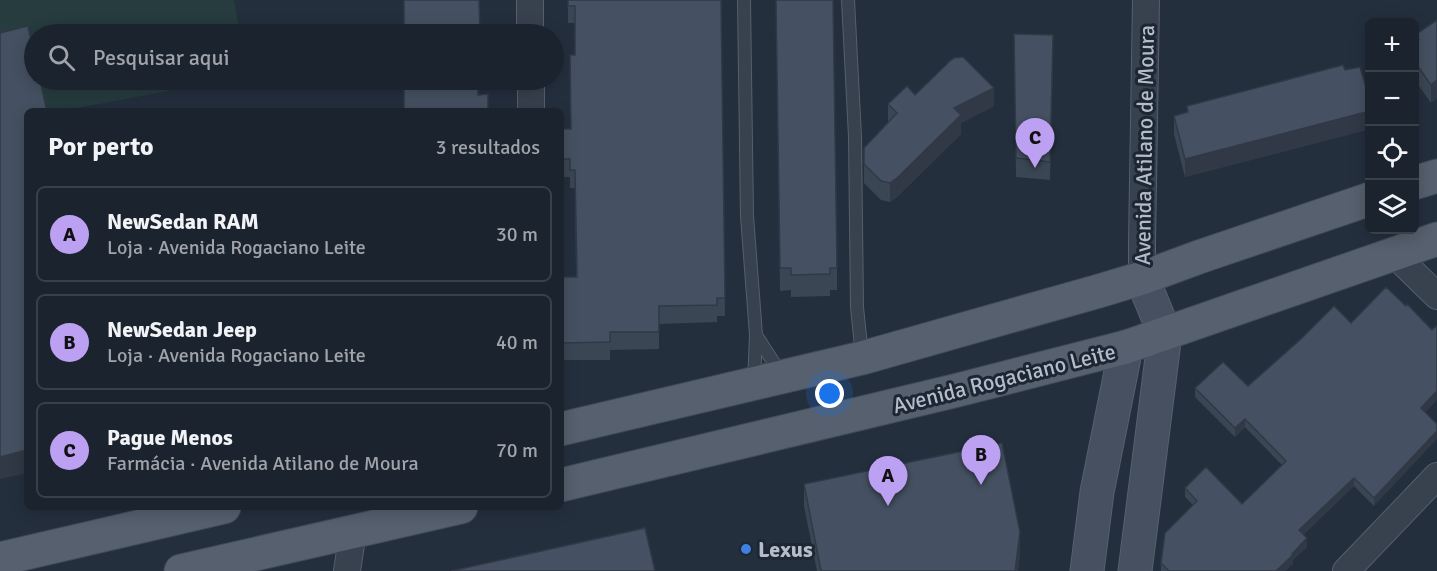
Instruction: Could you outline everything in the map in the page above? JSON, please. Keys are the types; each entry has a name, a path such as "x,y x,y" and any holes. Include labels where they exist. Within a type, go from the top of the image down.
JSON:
{"main road":[{"path":"1419,181 1437,176"},
{"path":"564,428 862,358 1099,291 1358,203"},
{"name":"Avenida Rogaciano Leite","path":"564,484 958,390 1126,347 1437,239"},
{"path":"0,559 212,510"},
{"path":"181,571 448,510"}],"street":[{"path":"530,0 530,24"},
{"name":"Avenida Atilano de Moura","path":"1135,571 1165,334 1142,278 1146,0"},
{"path":"531,90 531,108"},
{"path":"1394,254 1437,296"},
{"path":"1087,571 1097,492 1126,347"},
{"path":"1346,571 1437,476"},
{"path":"347,571 353,531"}],"lane":[{"path":"744,0 747,216 756,334 768,381"},
{"path":"848,0 855,136 857,307 862,358"},
{"path":"756,334 768,381"}],"green space":[{"path":"0,0 234,0 238,24 24,24 24,71 0,55"},
{"path":"37,90 173,90 77,108 40,108"}],"building":[{"path":"404,0 479,0 480,24 404,24"},
{"path":"568,0 721,0 725,298 717,298 717,305 659,306 659,332 610,332 610,342 564,343 564,277 577,277 575,170 570,170 570,159 564,159 564,129 571,129 570,55 575,55 575,6 568,6"},
{"path":"776,0 833,0 837,268 830,268 830,274 791,275 791,268 780,268"},
{"path":"1437,20 1437,80 1431,85 1419,68 1419,32"},
{"path":"24,27 24,90 42,90 46,108 24,108 24,451 0,457 0,33"},
{"path":"1014,34 1053,35 1050,162 1016,158"},
{"path":"963,57 994,88 954,108 961,115 897,178 890,183 881,181 864,164 864,148 897,113 888,104 907,86 915,95 950,61"},
{"path":"1343,65 1345,70 1360,67 1365,84 1365,112 1185,159 1174,116 1188,112 1187,106"},
{"path":"404,90 478,90 478,95 488,94 488,108 404,108"},
{"path":"1386,287 1406,306 1407,304 1432,330 1436,326 1437,328 1437,391 1421,408 1437,424 1437,431 1374,498 1354,478 1299,530 1307,538 1276,571 1169,571 1161,563 1165,533 1197,501 1185,488 1206,467 1242,504 1286,461 1245,419 1235,428 1195,388 1223,362 1248,386 1334,306 1351,323"},
{"path":"1002,443 1020,532 1015,571 821,571 804,484"},
{"path":"645,528 655,571 451,571"}],"place":[{"name":"Pague Menos","path":"1035,168"},
{"name":"NewSedan Jeep","path":"981,485"},
{"name":"NewSedan RAM","path":"888,506"},
{"name":"Lexus","path":"746,549"}]}
